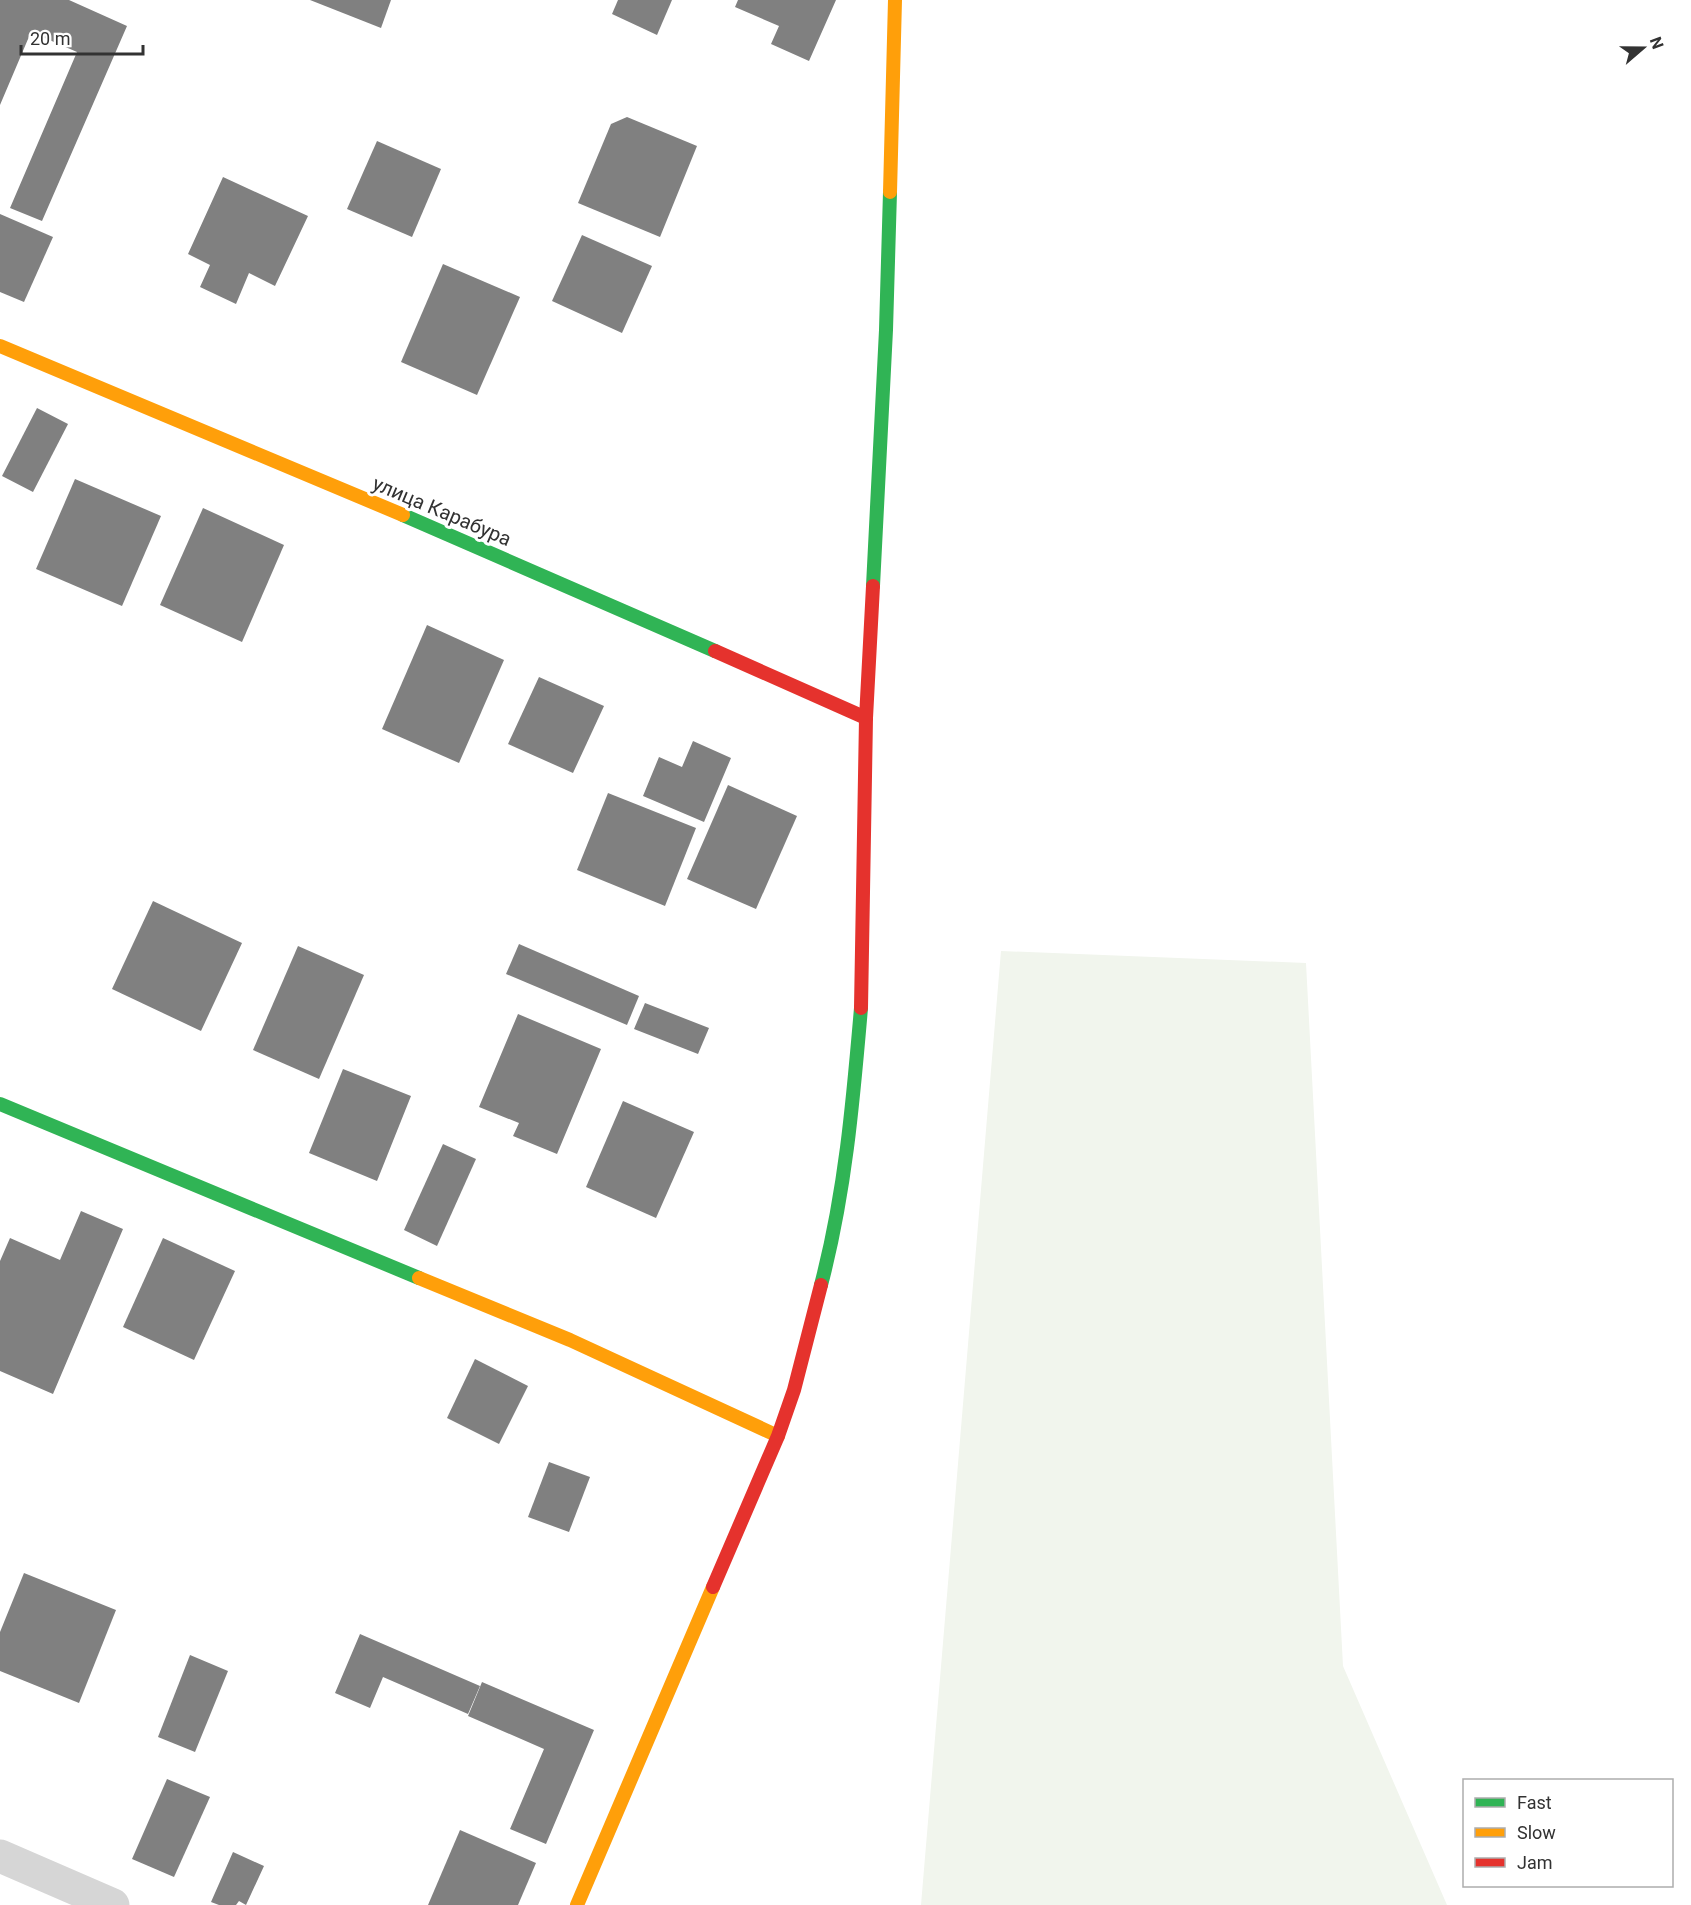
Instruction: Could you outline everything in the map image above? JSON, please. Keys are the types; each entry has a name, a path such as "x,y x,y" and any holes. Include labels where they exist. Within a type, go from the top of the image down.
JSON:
{"main road":[{"path":"577,1905 778,1436 794,1390 836,1227 850,1132 862,993 866,718 886,330 895,0"},
{"name":"улица Карабура","path":"0,346 472,544 866,718"},
{"path":"0,1104 570,1340 778,1436"}],"street":[{"path":"0,1856 113,1905"}],"shaded area":[{"path":"1001,951 1306,963 1343,1666 1447,1905 921,1905"}],"building":[{"path":"0,0 69,0 127,26 42,221 10,208 77,52 31,32 0,105"},
{"path":"310,0 391,0 381,28"},
{"path":"618,0 672,0 657,35 612,14"},
{"path":"738,0 836,0 809,61 771,44 779,26 735,7"},
{"path":"627,117 697,146 660,237 578,203 611,124"},
{"path":"377,141 441,169 412,237 347,209"},
{"path":"223,177 308,216 275,286 249,273 236,304 200,287 210,265 188,254"},
{"path":"0,214 53,237 24,302 0,292"},
{"path":"582,235 652,266 622,333 552,301"},
{"path":"443,264 520,297 477,395 401,362"},
{"path":"37,408 68,424 33,492 2,476"},
{"path":"75,479 161,516 122,606 36,569"},
{"path":"203,508 284,545 242,642 160,605"},
{"path":"427,625 504,660 459,763 382,729"},
{"path":"539,677 604,706 573,773 508,744"},
{"path":"693,741 731,758 704,822 643,796 659,757 682,767"},
{"path":"728,785 797,816 756,909 687,879"},
{"path":"608,793 696,828 665,906 577,870"},
{"path":"153,901 242,943 201,1031 112,989"},
{"path":"519,944 639,996 627,1025 506,974"},
{"path":"298,946 364,975 319,1079 253,1050"},
{"path":"645,1003 709,1028 698,1054 634,1029"},
{"path":"518,1014 601,1049 557,1154 513,1136 519,1123 479,1107"},
{"path":"343,1069 411,1096 377,1181 309,1153"},
{"path":"623,1101 694,1132 656,1218 586,1187"},
{"path":"443,1144 476,1159 437,1246 404,1230"},
{"path":"81,1211 123,1229 53,1394 0,1371 0,1261 10,1238 60,1260"},
{"path":"163,1238 235,1271 194,1360 123,1327"},
{"path":"475,1359 528,1386 499,1444 447,1418"},
{"path":"549,1462 590,1477 569,1532 528,1517"},
{"path":"24,1573 116,1610 79,1703 0,1671 0,1632"},
{"path":"360,1634 480,1686 468,1714 383,1677 370,1708 335,1693"},
{"path":"190,1655 228,1671 195,1752 158,1737"},
{"path":"482,1682 594,1730 546,1844 510,1829 544,1749 468,1716"},
{"path":"167,1779 210,1797 174,1877 132,1859"},
{"path":"460,1830 536,1863 518,1905 428,1905"},
{"path":"233,1852 264,1866 246,1905 239,1901 236,1905 219,1905 211,1902"}],"traffic: fast":[{"path":"873,586 886,330 890,192"},
{"path":"403,515 715,651"},
{"path":"821,1285 842,1182 861,1008"},
{"path":"0,1104 419,1278"}],"traffic: slow":[{"path":"890,192 895,0"},
{"path":"0,346 403,515"},
{"path":"419,1278 570,1340 778,1436"},
{"path":"577,1905 713,1587"}],"traffic: jam":[{"path":"861,1008 866,718 873,586"},
{"path":"715,651 866,718"},
{"path":"713,1587 778,1436 794,1390 821,1285"}]}
